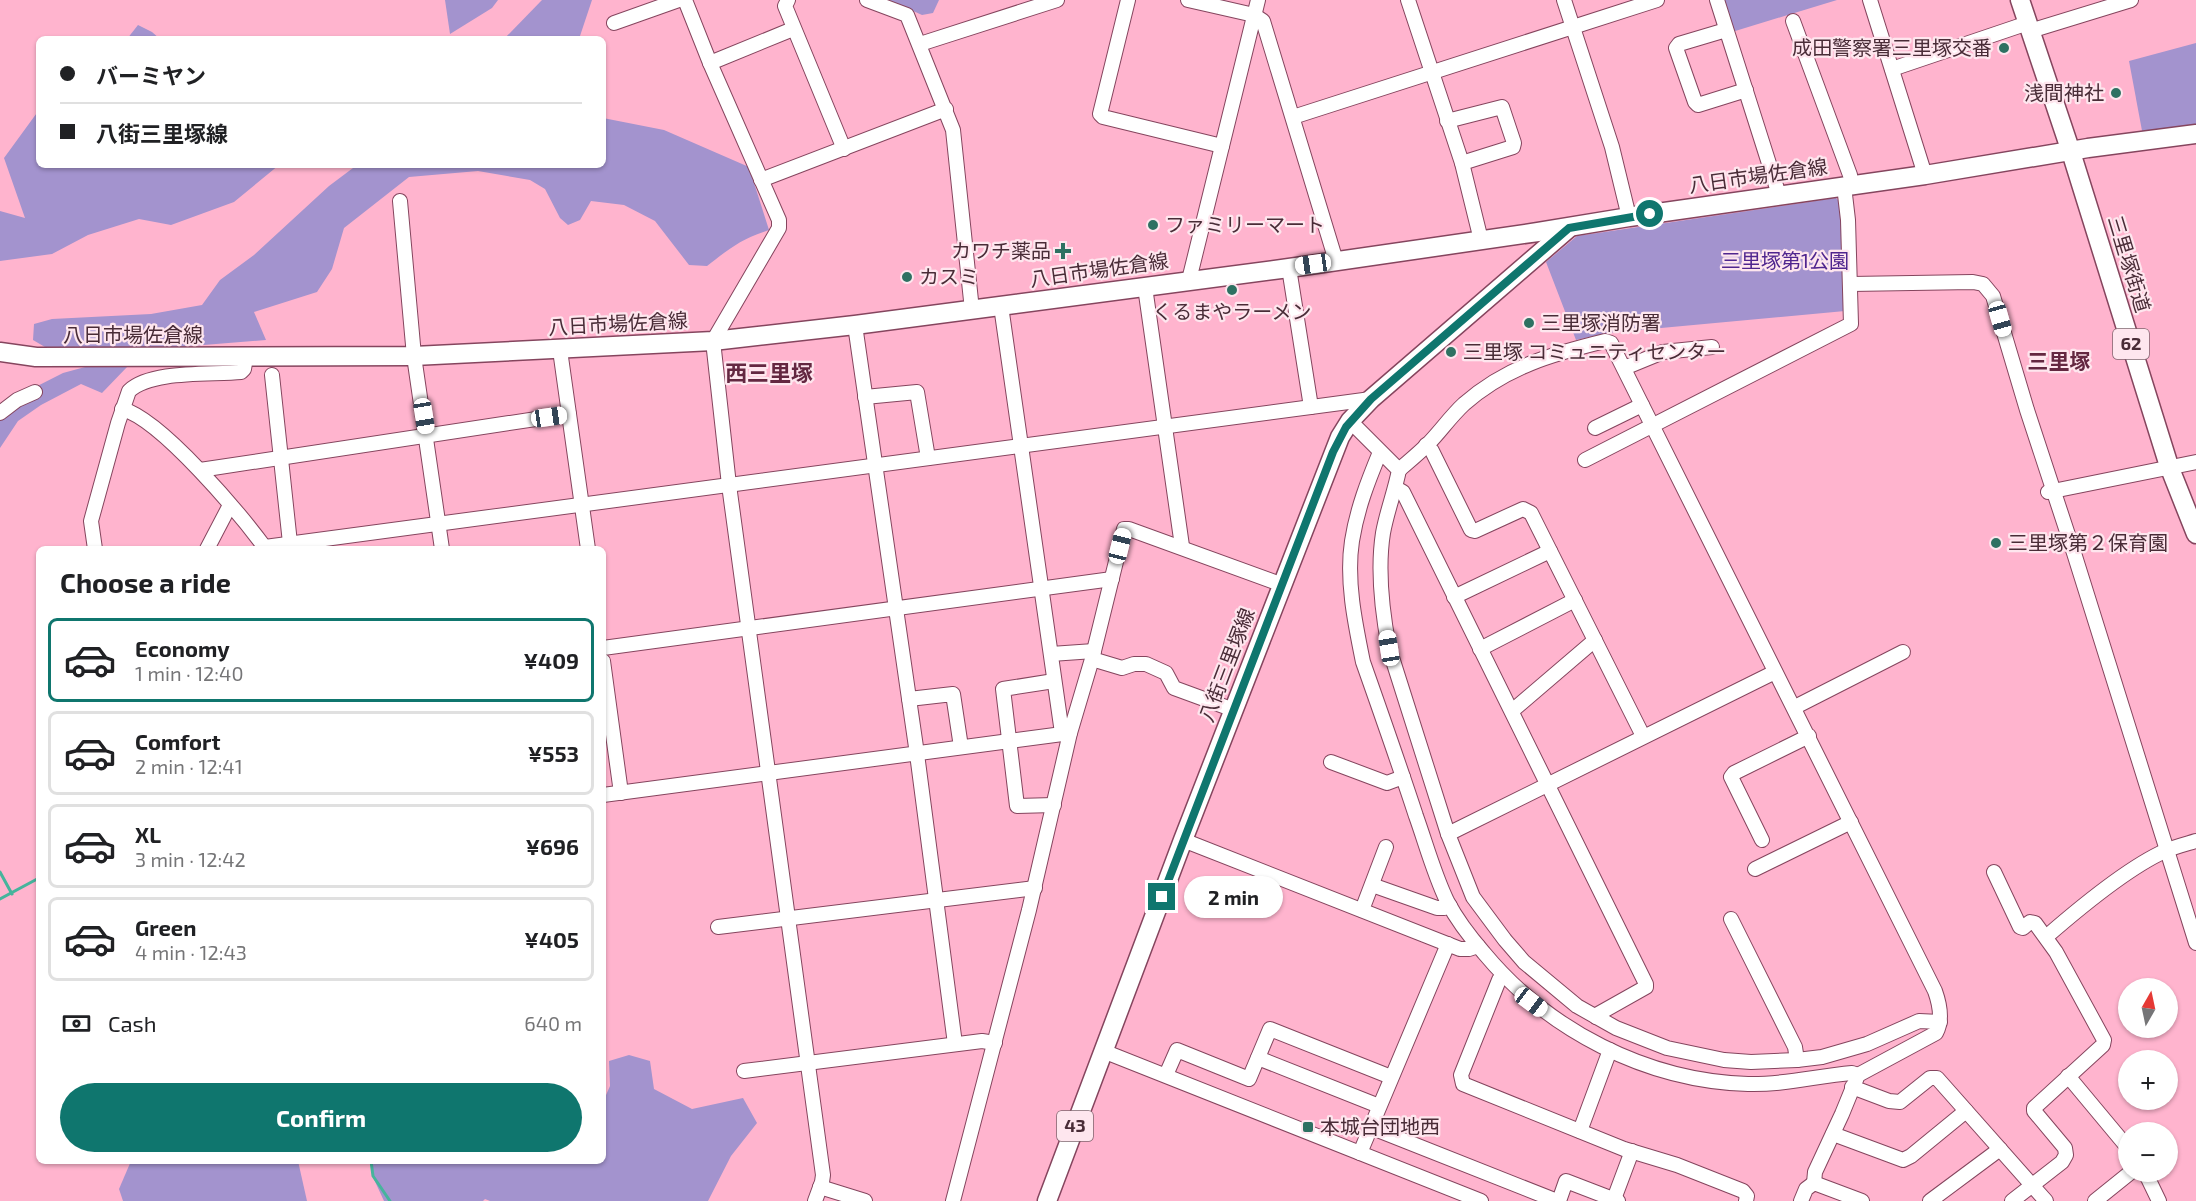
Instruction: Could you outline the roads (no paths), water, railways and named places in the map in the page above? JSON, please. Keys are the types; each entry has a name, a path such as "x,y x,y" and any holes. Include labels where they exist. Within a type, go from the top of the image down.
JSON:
{"main road":[{"name":"62","path":"2020,0 2029,27"},
{"name":"三里塚街道","path":"2029,27 2071,152 2169,466 2196,534"},
{"name":"八日市場佐倉線","path":"0,352 36,357 414,357 713,341 855,325 1289,268 2196,134"},
{"name":"八街三里塚線","path":"1047,1201 1333,452 1350,422 1371,399 1569,228"}],"street":[{"path":"614,23 679,0"},
{"path":"685,0 779,220 779,228 713,341 729,485 823,1175 815,1201"},
{"path":"788,0 785,6 793,29 844,149"},
{"path":"867,0 907,15 946,109 953,130 972,310"},
{"path":"920,44 1057,0"},
{"path":"1128,0 1100,114 1103,117 1222,146"},
{"path":"1188,0 1254,15 1263,21 1336,261"},
{"path":"1189,280 1258,0"},
{"path":"1408,0 1461,163 1481,240"},
{"path":"1564,0 1612,147 1629,217"},
{"path":"1293,117 1657,0"},
{"path":"1717,0 1779,195"},
{"path":"1870,0 1924,175"},
{"path":"1892,69 2029,27 2131,0"},
{"path":"1585,460 1847,327 1851,321 1848,220 1850,175 1793,21"},
{"path":"710,63 793,29"},
{"path":"1726,30 1679,44 1676,48 1698,105 1746,90"},
{"path":"1447,121 1502,107 1514,143 1512,147 1461,163"},
{"path":"761,180 946,109"},
{"path":"400,201 414,357 442,546"},
{"path":"1289,268 1311,407"},
{"path":"1851,284 1973,282 1987,286 1993,296 2051,492 2196,944"},
{"path":"1145,287 1182,546"},
{"path":"1000,306 1054,681 1066,733"},
{"path":"855,325 917,754 955,1044"},
{"path":"1801,1201 1806,1189 1814,1183 1815,1172 1855,1081 1933,1036 1938,1030 1940,1022 1940,1006 1935,992 1795,707 1775,672 1611,343 1605,341 1527,363 1465,403 1399,470 1383,532 1380,577 1389,648 1448,834 1473,897 1505,940 1542,979 1577,1006 1642,1039 1700,1055 1751,1062 1797,1060 1853,1048 1919,1021 1940,1022"},
{"path":"1624,368 1663,352 1712,348"},
{"path":"560,350 588,546"},
{"path":"95,546 91,521 129,391 135,386 166,377 241,372 244,369 246,357"},
{"path":"272,375 290,543"},
{"path":"0,413 17,400 35,392"},
{"path":"865,397 917,392 928,458"},
{"path":"275,546 1371,399"},
{"path":"1595,429 1642,405"},
{"path":"122,409 152,426 200,470 263,546"},
{"path":"200,470 569,414"},
{"path":"1350,422 1399,470"},
{"path":"1426,445 1432,451 1471,530 1475,531 1523,509 1531,513 1643,736"},
{"path":"1380,452 1365,489 1352,543 1354,614 1363,662 1440,884 1450,906 1478,946 1503,976 1531,1002 1576,1033 1639,1062 1678,1074 1722,1082 1768,1084 1805,1081 1845,1073 1889,1101 1900,1102 1934,1076 2046,1201"},
{"path":"2051,492 2196,462"},
{"path":"1396,488 1403,492 1646,984 1646,987 1596,1017"},
{"path":"209,546 230,505"},
{"path":"953,1201 1035,888 1054,806 1066,733 1093,655 1124,530 1129,529 1182,546 1283,585"},
{"path":"1454,597 1550,551"},
{"path":"606,648 1112,579"},
{"path":"1480,649 1575,600"},
{"path":"1512,711 1595,640"},
{"path":"1795,707 1903,652"},
{"path":"1051,654 1093,655 1122,668 1146,663 1166,673 1174,688 1234,710"},
{"path":"1448,834 1775,672"},
{"path":"1054,681 1003,688 1017,806 1054,806"},
{"path":"606,683 621,793"},
{"path":"909,699 952,694 961,747"},
{"path":"606,795 1066,733"},
{"path":"1762,840 1731,777 1809,736"},
{"path":"1331,762 1387,783 1403,777"},
{"path":"1755,869 1851,822"},
{"path":"1184,840 1464,950 1478,946"},
{"path":"2046,937 2124,876 2167,850 2196,841"},
{"path":"1362,910 1386,847"},
{"path":"1994,872 2020,927 2023,928 2033,922 2046,937 2104,1040 2103,1045 2036,1105 2034,1111 2065,1148 2066,1158 2012,1201"},
{"path":"1372,885 1437,908 1450,906"},
{"path":"718,927 1035,888"},
{"path":"1731,919 1796,1047 1797,1060"},
{"path":"1360,1153 1448,944"},
{"path":"1503,976 1499,980 1461,1075 1462,1084 1632,1151 1677,1165 1743,1191 1747,1196 1746,1201"},
{"path":"1166,1075 1177,1050 1249,1079 1270,1029 1391,1077"},
{"path":"744,1071 955,1044 982,1041 995,1043"},
{"path":"1580,1131 1610,1050"},
{"path":"1103,1051 1360,1153 1448,1195 1481,1201"},
{"path":"1258,1058 1379,1106"},
{"path":"2068,1076 2118,1136"},
{"path":"1833,1134 1903,1160 1966,1111"},
{"path":"1370,1127 1558,1201 1566,1181 1616,1200 1632,1151"},
{"path":"1930,1201 2000,1149"},
{"path":"2095,1201 2109,1196 2122,1182"},
{"path":"2150,1182 2159,1201"},
{"path":"1814,1183 1862,1201"},
{"path":"820,1187 865,1201"}],"waterway":[{"path":"0,872 12,894"},
{"path":"0,899 36,880"},
{"path":"371,1164 373,1176 390,1201"}],"place":[{"name":"成田警察署三里塚交番","path":"2004,48"},
{"name":"浅間神社","path":"2116,93"},
{"name":"ファミリーマート","path":"1153,225"},
{"name":"カワチ薬品","path":"1063,251"},
{"name":"カスミ","path":"907,277"},
{"name":"くるまやラーメン","path":"1232,290"},
{"name":"三里塚消防署","path":"1529,323"},
{"name":"三里塚 コミュニティセンター","path":"1451,352"},
{"name":"三里塚第２保育園","path":"1996,543"},
{"name":"本城台団地西","path":"1308,1127"}],"district":[{"name":"三里塚","path":"2059,362"},
{"name":"西三里塚","path":"769,373"}],"park label":[{"name":"三里塚第1公園","path":"1785,261"}]}
